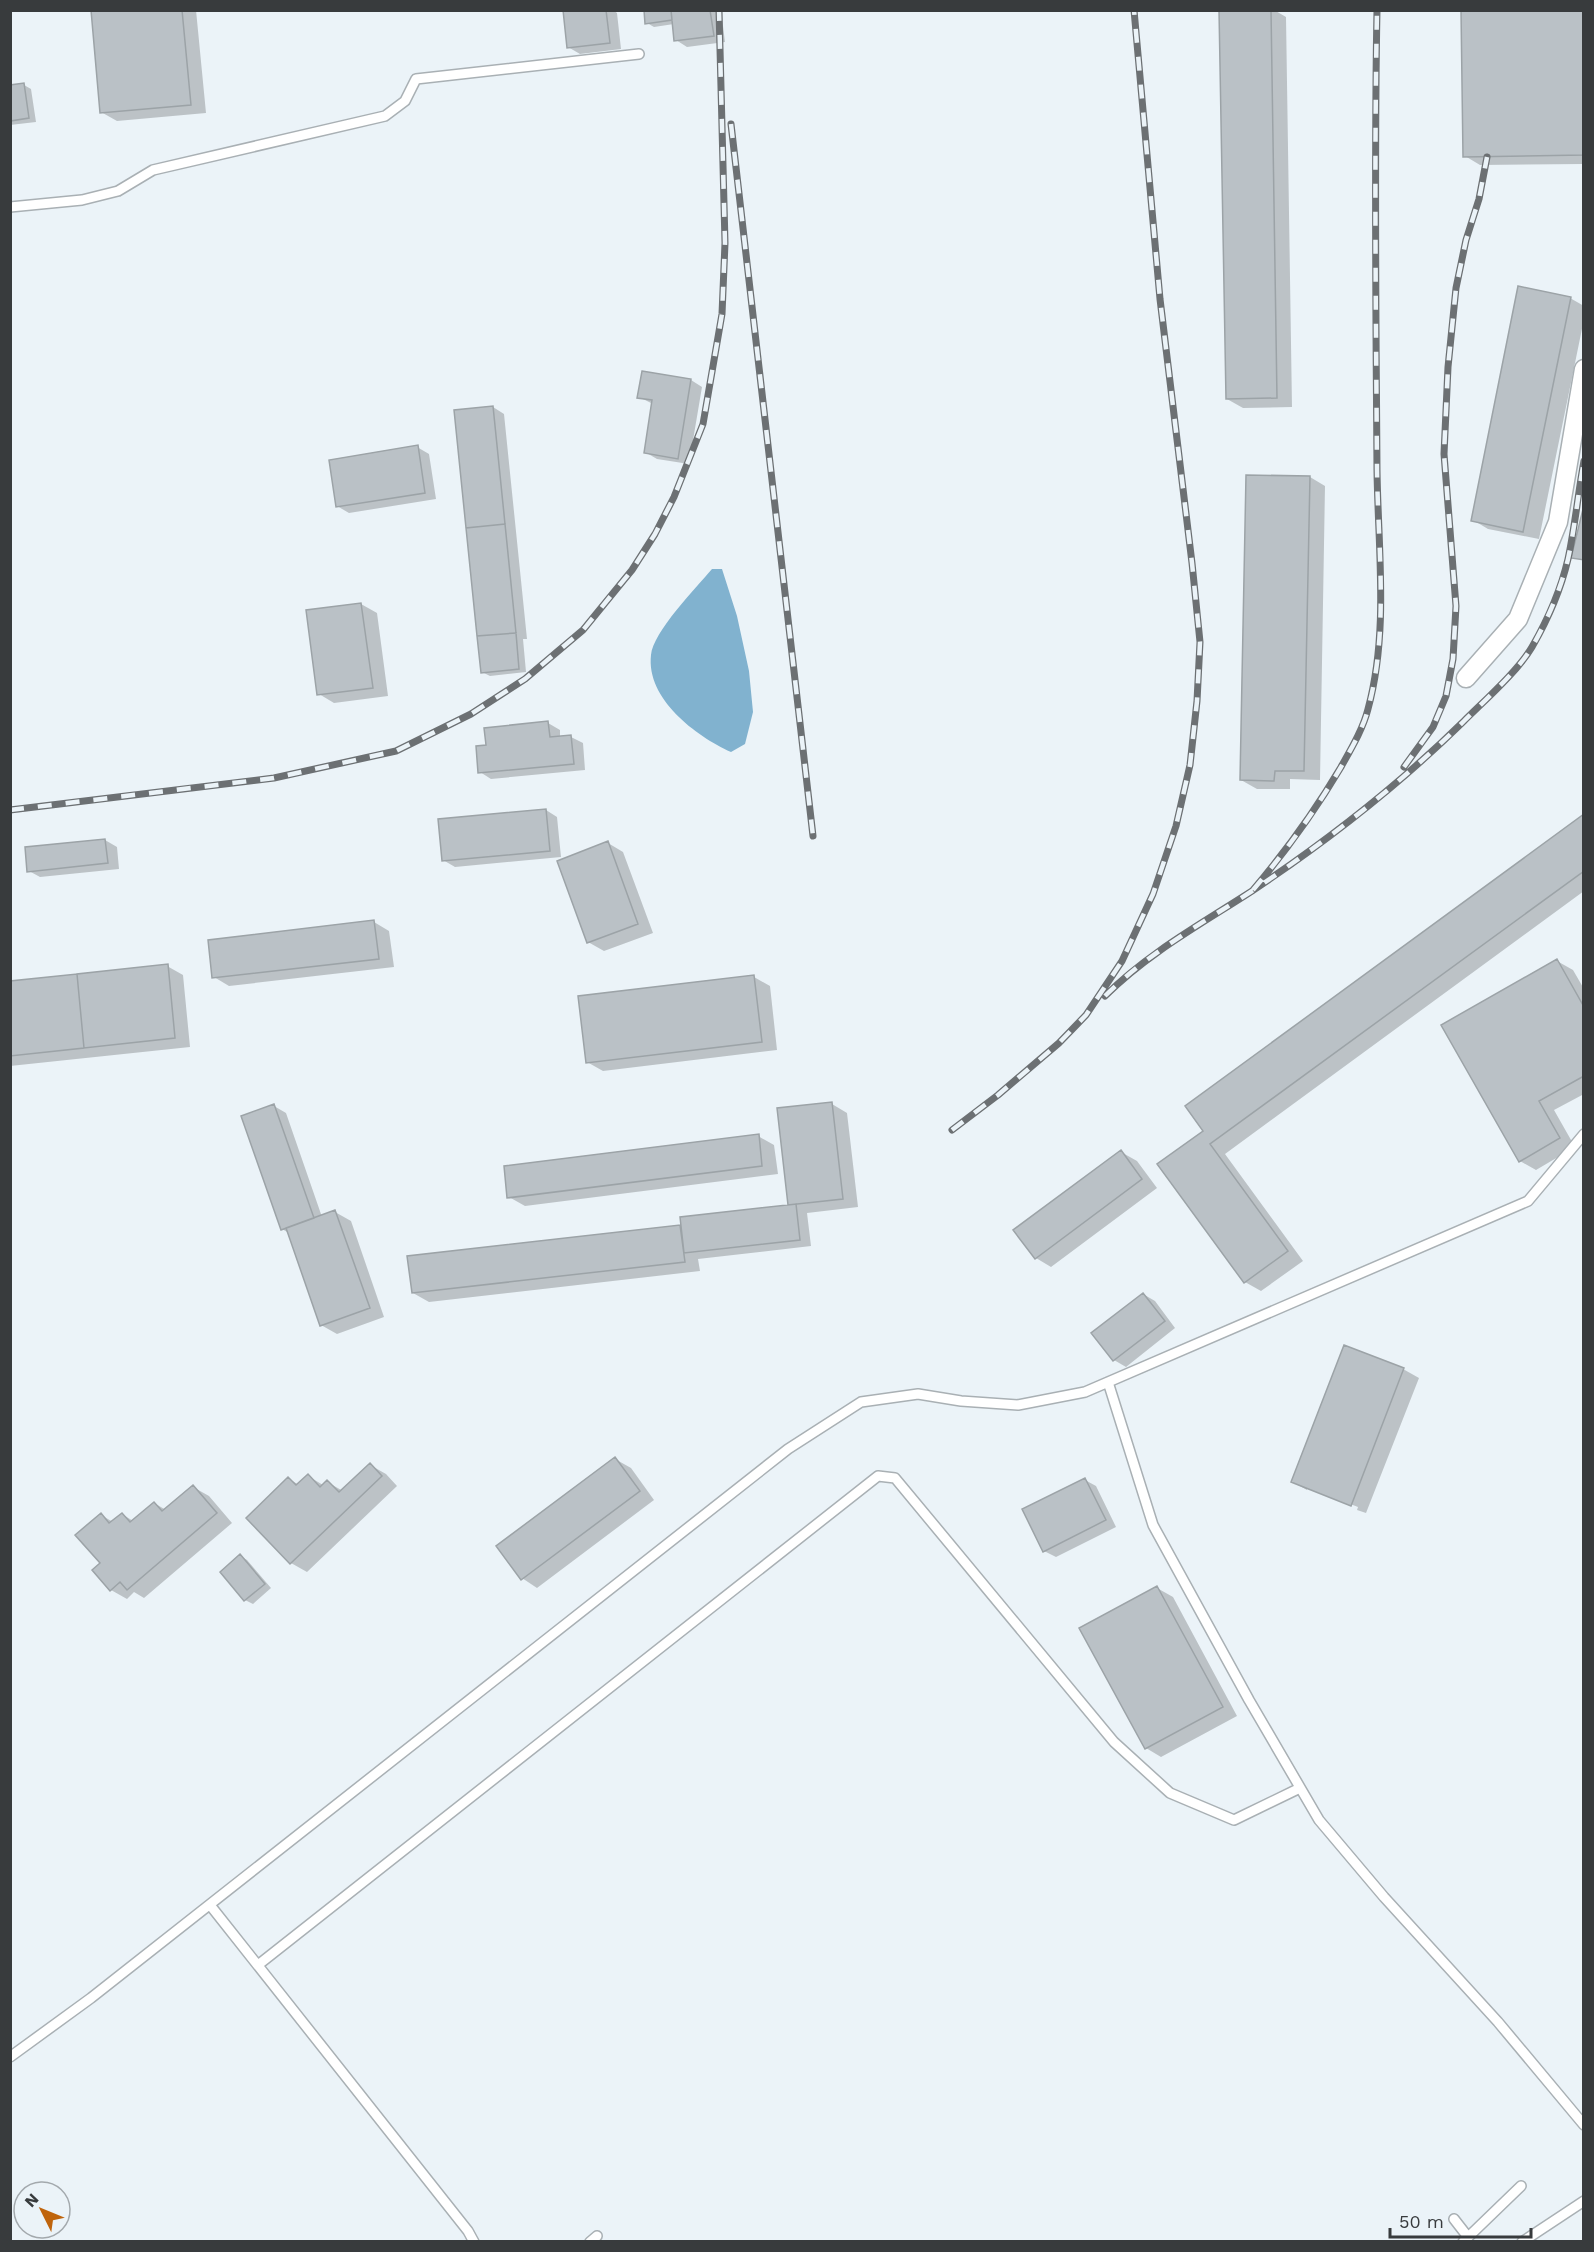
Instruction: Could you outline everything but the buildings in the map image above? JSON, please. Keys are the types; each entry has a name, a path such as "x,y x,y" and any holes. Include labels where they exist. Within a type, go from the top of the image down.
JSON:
{"street":[{"path":"1466,678 1518,619 1558,522 1584,369"}],"lane":[{"path":"10,207 82,200 118,191 153,170 385,116 405,101 416,79 639,54"},
{"path":"10,2057 92,1998 788,1449 861,1402 918,1394 961,1401 1018,1405 1085,1392 1528,1201 1584,1134"},
{"path":"1108,1382 1153,1525 1319,1820 1498,2022 1584,2125"},
{"path":"258,1965 878,1476 895,1478 1114,1742 1170,1793 1234,1820 1300,1788"},
{"path":"210,1905 474,2241"},
{"path":"1454,2219 1465,2239 1521,2186"},
{"path":"1522,2241 1584,2201"}],"water":[{"path":"712,569 722,569 737,616 749,671 753,712 745,744 731,752 703,736 676,714 656,686 652,671 651,655 659,635"}],"railway":[{"path":"10,810 274,778 396,751 471,714 525,679 583,630 632,570 655,534 674,497 703,424 722,314 725,243 719,10"},
{"path":"952,1130 998,1095 1059,1043 1086,1015 1122,961 1153,894 1176,826 1190,765 1200,642 1160,299 1134,10"},
{"path":"1253,890 1300,830 1341,767 1363,724 1374,680 1381,590 1377,470 1377,10"},
{"path":"731,124 813,836"},
{"path":"1404,767 1433,727 1446,696 1453,659 1456,606 1444,454 1448,367 1456,288 1466,240 1479,199 1487,157"},
{"path":"1105,996 1157,953 1280,872 1362,811 1440,744 1510,676 1538,637 1562,582 1584,461"}]}
